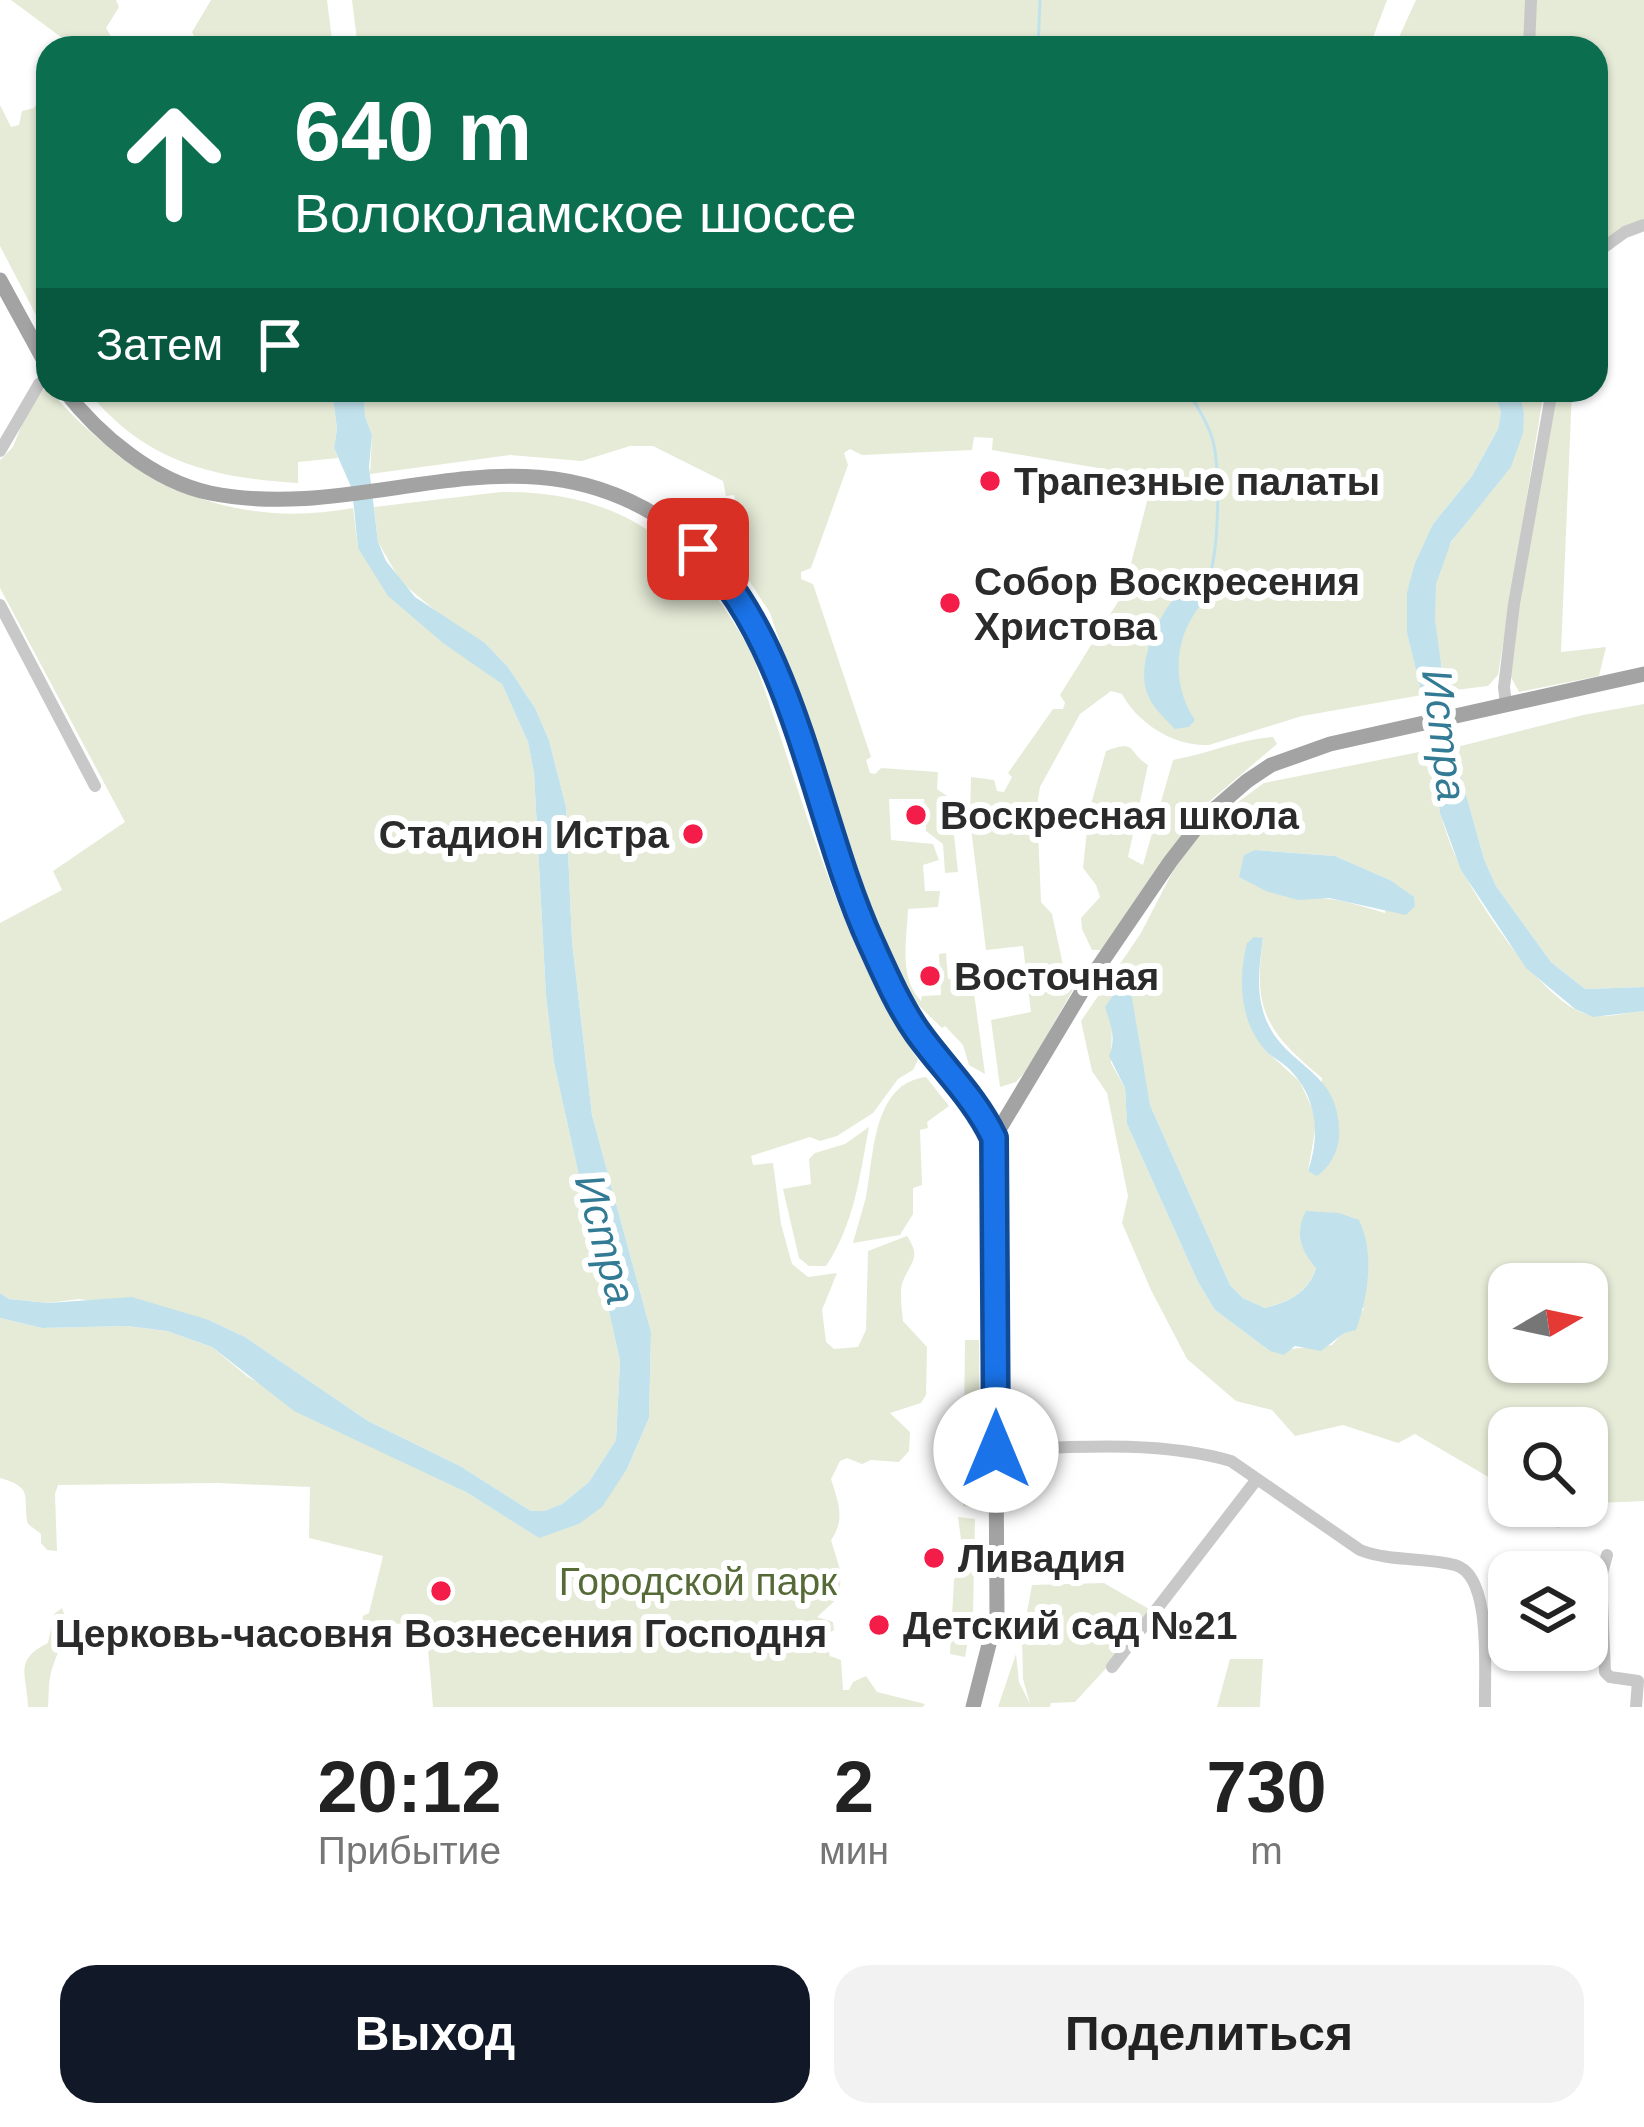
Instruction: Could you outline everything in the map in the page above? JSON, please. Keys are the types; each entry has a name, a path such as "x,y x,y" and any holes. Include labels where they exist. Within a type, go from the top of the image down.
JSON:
{"main road":[{"path":"0,280 36,349"},
{"path":"75,402 112,442 143,464 207,492 307,498 499,474 533,475 588,484 635,503 680,532 715,566 765,649 868,938 903,1011 982,1112 994,1138 997,1613 974,1699 962,1707"},
{"path":"994,1138 1084,988 1204,818 1271,765 1314,748 1644,674"}],"street":[{"path":"1530,36 1531,0"},
{"path":"1608,244 1644,224"},
{"path":"0,451 36,388"},
{"path":"1506,705 1514,604 1550,402"},
{"path":"0,605 95,786"},
{"path":"996,1450 1100,1448 1213,1456 1231,1461 1360,1550 1381,1558 1457,1565 1471,1572 1480,1590 1485,1707"},
{"path":"1112,1667 1257,1479"},
{"path":"1605,1671 1610,1677 1638,1681 1636,1707"}],"green space":[{"path":"11,0 116,0 119,7 106,28 111,36 60,36"},
{"path":"211,0 327,0 332,36 194,36 192,32"},
{"path":"352,0 1387,0 1374,36 356,36"},
{"path":"1416,0 1527,0 1526,36 1400,36"},
{"path":"1535,0 1644,0 1644,220 1608,241 1608,36 1534,36"},
{"path":"0,105 11,127 19,125 22,111 36,105 36,315 0,246"},
{"path":"36,389 36,402 61,402 113,450 184,492 264,512 353,508 358,548 422,624 502,684 528,742 534,773 554,1063 620,1361 616,1440 589,1482 562,1504 531,1511 460,1466 368,1421 245,1337 209,1320 79,1299 48,1303 9,1299 0,1293 0,923 62,890 53,871 125,822 0,588 0,460 13,447"},
{"path":"98,402 334,402 338,458 298,462 298,483 236,476 155,449"},
{"path":"364,402 1497,402 1501,412 1498,429 1472,476 1433,524 1407,592 1407,632 1422,695 1302,716 1209,745 1183,742 1159,732 1122,694 1111,691 1080,714 1040,787 1037,806 1041,902 1052,914 1063,965 1078,981 1027,1070 1016,1082 1000,1087 991,1020 1031,1012 1023,946 986,950 970,820 971,777 994,780 997,791 1004,792 1012,777 1008,773 1053,709 1063,709 1060,695 1121,597 1131,595 1133,589 1126,583 1151,486 1161,480 1161,472 1150,469 1145,476 992,450 993,438 974,437 972,450 862,455 850,449 844,453 848,465 811,568 801,572 801,579 813,584 871,757 866,760 870,773 881,768 938,772 937,789 950,798 958,872 945,873 943,844 926,831 924,799 889,799 891,840 933,844 939,860 923,865 925,891 940,891 938,907 908,909 907,969 921,1001 922,996 941,995 939,954 946,953 948,979 972,978 985,1074 969,1065 963,1045 907,994 892,967 770,613 732,554 726,520 740,517 734,495 726,496 723,481 653,446 630,446 582,461 510,455 370,474 372,435"},
{"path":"1520,402 1542,402 1498,675 1488,686 1447,691 1434,609 1440,568 1452,542 1501,478 1514,454 1521,425"},
{"path":"1552,402 1571,402 1561,652 1606,647 1599,676 1519,692 1510,675"},
{"name":"Городской парк","path":"501,492 545,494 620,515 681,556 707,584 752,654 843,914 864,965 918,1060 873,1113 837,1136 820,1141 810,1137 751,1156 753,1165 773,1163 792,1264 808,1277 837,1273 822,1310 826,1342 834,1349 858,1347 866,1330 868,1251 907,1236 914,1249 902,1285 903,1321 927,1347 926,1395 921,1403 890,1413 910,1432 909,1451 899,1462 862,1464 847,1458 840,1461 831,1479 839,1510 831,1540 841,1573 839,1597 817,1617 833,1622 834,1630 824,1636 830,1656 841,1660 843,1690 866,1676 877,1692 925,1704 923,1707 433,1707 426,1625 362,1622 369,1613 383,1556 309,1538 310,1487 58,1485 57,1551 47,1550 41,1534 28,1524 23,1490 0,1478 0,1318 42,1328 127,1326 167,1331 212,1347 248,1377 466,1492 538,1537 579,1524 627,1469 649,1418 651,1332 592,1115 572,941 566,807 549,740 508,667 485,643 450,623 401,582 378,542 374,507"},
{"path":"1644,704 1644,987 1585,989 1551,962 1496,886 1453,748"},
{"path":"1273,737 1277,744 1197,812 1102,950 1092,950 1081,918 1100,897 1083,868 1089,811 1106,751 1128,747 1148,765 1128,857 1143,865 1173,760"},
{"path":"1429,750 1440,812 1461,867 1490,917 1529,969 1570,1006 1589,1015 1644,1011 1644,1501 1608,1503 1608,1407 1488,1407 1488,1477 1415,1434 1398,1443 1343,1425 1295,1436 1272,1410 1236,1401 1187,1359 1122,1223 1128,1196 1107,1093 1092,1071 1081,1021 1141,933 1174,869 1199,836 1264,783","holes":["1255,850 1335,856 1390,880 1385,913 1265,889 1256,883","1254,937 1263,939 1260,985 1268,1019 1288,1047 1322,1078 1317,1175 1308,1171 1317,1119 1300,1082 1265,1050 1254,1032","1112,1022 1141,1069 1150,1105 1230,1285 1243,1298 1265,1308 1282,1302 1297,1295 1316,1267 1304,1256 1364,1309 1332,1345 1270,1351 1215,1310 1127,1124 1125,1088 1111,1063"]},
{"path":"926,1077 949,1106 920,1130 922,1185 913,1188 913,1214 900,1235 853,1243 885,1107 908,1082"},
{"path":"869,1127 843,1234 826,1266 809,1266 799,1258 783,1189 811,1184 809,1159 815,1153 845,1144"},
{"path":"965,1340 979,1340 980,1507 963,1506"},
{"path":"958,1517 975,1519 973,1613 965,1657 950,1654 954,1580 964,1562"},
{"path":"1104,1583 1149,1609 1109,1665 1075,1702 998,1707 1016,1654 1019,1682 1030,1704 1023,1679 1022,1639 1032,1585"},
{"path":"62,1608 65,1632 51,1671 48,1707 28,1707 26,1662 48,1643 54,1614"},
{"path":"1230,1659 1263,1659 1260,1707 1217,1707"}],"water":[{"name":"Истра","path":"334,402 364,402 372,435 369,467 378,542 386,561 415,597 485,643 508,667 549,740 566,807 572,941 592,1115 651,1332 649,1418 627,1469 602,1507 579,1524 539,1538 466,1492 294,1411 212,1347 167,1331 127,1326 42,1328 0,1318 0,1293 9,1299 48,1303 132,1297 209,1320 245,1337 368,1421 460,1466 531,1511 562,1504 589,1482 616,1440 620,1361 554,1063 528,742 502,684 388,596 358,548 352,489 334,448"},
{"name":"Истра","path":"1497,402 1522,402 1523,433 1511,467 1451,542 1436,584 1435,620 1453,748 1496,886 1551,962 1585,989 1644,987 1644,1011 1593,1017 1575,1009 1526,968 1461,870 1440,813 1424,703 1407,633 1407,592 1433,524 1472,476 1498,429"},
{"path":"1204,579 1207,591 1186,628 1179,655 1183,695 1195,720 1189,727 1175,729 1148,696 1146,660 1167,608 1178,594"},
{"path":"1255,850 1335,856 1390,880 1414,897 1415,906 1406,915 1329,898 1298,900 1266,891 1239,877 1244,855"},
{"path":"1254,937 1263,938 1259,991 1267,1022 1288,1051 1323,1084 1338,1115 1337,1148 1317,1176 1308,1171 1315,1129 1305,1090 1265,1050 1246,1012 1242,970 1247,943"},
{"path":"1121,984 1130,986 1150,1105 1230,1285 1243,1298 1265,1308 1290,1299 1303,1290 1316,1268 1301,1241 1306,1211 1359,1220 1367,1246 1368,1275 1356,1330 1344,1333 1321,1351 1295,1346 1284,1355 1270,1351 1215,1310 1127,1124 1125,1088 1109,1056 1113,1037 1105,1007"}],"waterway":[{"path":"1038,36 1040,0"},
{"path":"1194,402 1210,432 1218,484 1217,529 1208,581"}],"place":[{"name":"Трапезные палаты","path":"990,481"},
{"name":"Собор Воскресения Христова","path":"950,603"},
{"name":"Воскресная школа","path":"916,815"},
{"name":"Стадион Истра","path":"693,834"},
{"name":"Восточная","path":"930,976"},
{"name":"Ливадия","path":"934,1558"},
{"name":"Церковь-часовня Вознесения Господня","path":"441,1591"},
{"name":"Детский сад №21","path":"879,1625"}],"route":[{"path":"698,549 715,566 765,649 868,938 903,1011 982,1112 994,1138 996,1450"}]}
